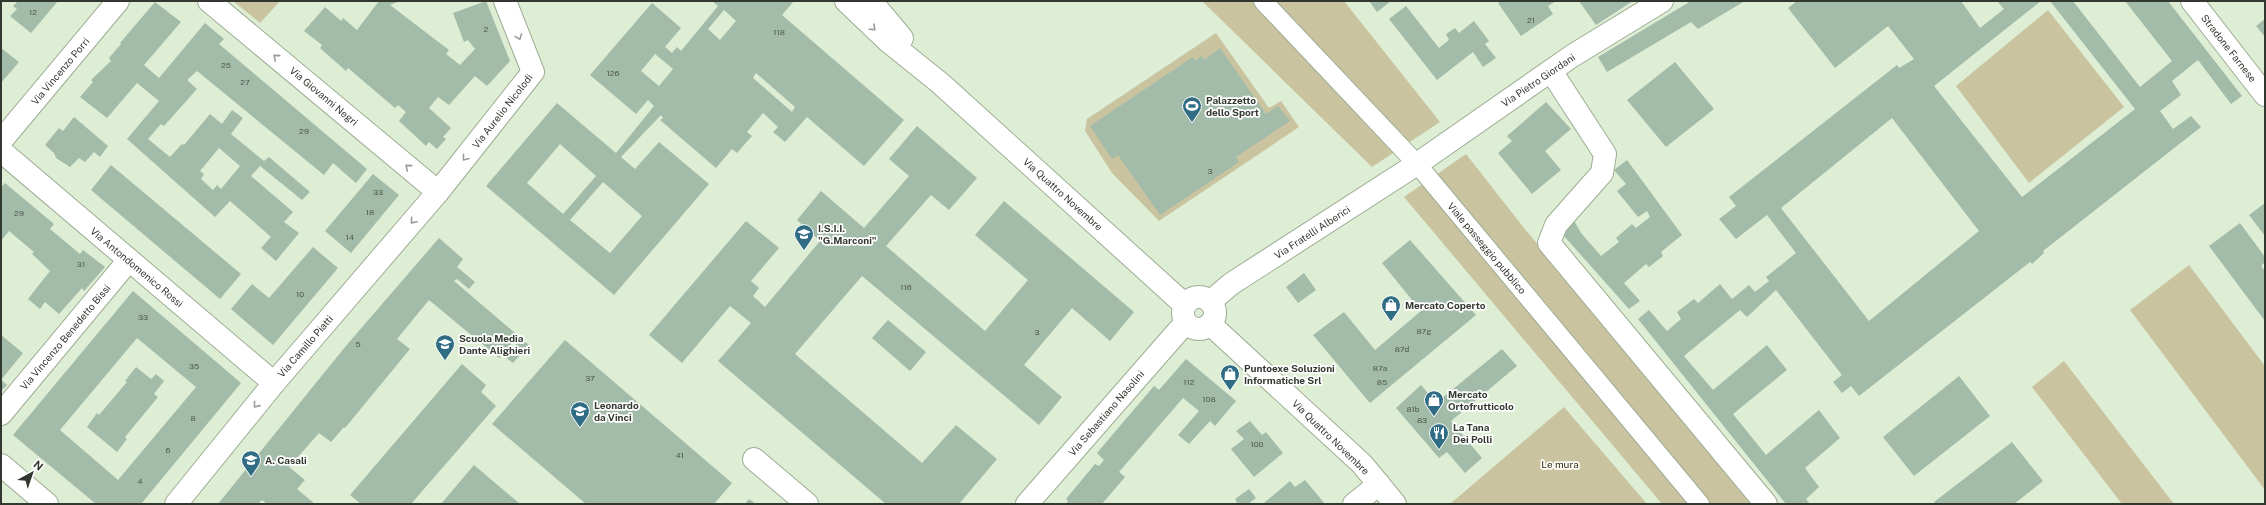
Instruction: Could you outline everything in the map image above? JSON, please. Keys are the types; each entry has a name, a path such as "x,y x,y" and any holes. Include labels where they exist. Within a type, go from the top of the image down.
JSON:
{"street":[{"name":"Via Vincenzo Porri","path":"1,141 118,1"},
{"name":"Via Giovanni Negri","path":"209,1 438,192"},
{"name":"Via Aurelio Nicolodi","path":"438,192 533,72 505,1"},
{"name":"Via Quattro Novembre","path":"846,1 889,42 940,83 1186,314"},
{"name":"Via Quattro Novembre","path":"871,1 940,83"},
{"name":"Viale passeggio pubblico","path":"1263,1 1417,164 1700,504"},
{"name":"Via Pietro Giordani","path":"1417,164 1551,71 1662,1"},
{"name":"Stradone Farnese","path":"2192,1 2265,94"},
{"path":"1551,71 1605,154 1602,173 1556,225 1549,243 1766,504"},
{"name":"Via Antondomenico Rossi","path":"1,151 274,383"},
{"name":"Via Fratelli Alberici","path":"1210,302 1231,284 1417,164"},
{"name":"Via Camillo Piatti","path":"176,504 274,383 438,192"},
{"name":"Via Vincenzo Benedetto Bissi","path":"1,414 129,260"},
{"path":"1197,297 1210,302 1214,311 1210,324 1206,327 1196,329 1186,314 1197,297"},
{"name":"Via Sebastiano Nasolini","path":"1027,504 1179,330 1186,314"},
{"name":"Via Quattro Novembre","path":"1210,324 1362,464 1395,504"},
{"path":"754,459 807,504"},
{"path":"1,465 47,504"},
{"path":"1354,504 1379,484"}],"green space":[{"path":"233,1 280,1 260,23"},
{"path":"1202,1 1344,1 1440,122 1372,167"},
{"path":"2048,10 2124,107 2029,183 1956,86"},
{"name":"Palazzetto dello Sport","path":"1216,33 1269,108 1281,101 1299,127 1159,221 1112,173 1085,131 1087,119"},
{"path":"1466,154 1524,228 1756,504 1662,504 1404,197"},
{"path":"2189,265 2265,366 2265,490 2130,310"},
{"path":"2064,361 2174,504 2122,504 2032,387"},
{"name":"Le mura","path":"1564,407 1647,504 1450,504"}],"building":[{"path":"18,1 58,1 31,33 10,16 17,9 13,6"},
{"path":"379,1 400,1 390,5 449,50 446,54 460,65 475,49 468,40 464,42 453,13 486,1 510,61 487,86 475,76 449,105 438,97 429,108 451,128 443,137 446,139 437,149 429,142 426,146 399,121 406,112 398,105 395,108 348,68 346,71 320,48 322,45 304,31 325,7 341,21 343,18 357,30"},
{"path":"712,1 794,1 782,15 904,120 864,166 807,117 785,142 773,132 778,127 763,113 747,132 752,136 737,153 732,149 716,168 660,120 663,118 661,115 621,157 635,169 659,142 709,184 614,295 486,186 557,103 616,153 654,106 648,100 636,114 590,75 652,3 681,28 665,47 672,53 677,47 681,51 718,6","holes":["724,10 736,21 720,40 708,29","655,54 673,69 659,86 641,71","756,73 795,107 792,112 753,78","560,144 596,176 563,214 527,183","603,182 642,216 610,253 570,220"]},
{"path":"1369,1 1391,1 1377,12"},
{"path":"1501,1 1556,1 1548,6 1553,14 1521,36 1498,3"},
{"path":"1579,1 1633,1 1596,25"},
{"path":"1691,1 1745,1 1698,29 1691,22 1607,72 1598,57"},
{"path":"1797,1 1961,1 1980,28 2004,9 1997,1 2041,1 1934,86 2022,197 2135,109 2050,1 2073,1 2140,87 2172,61 2125,1 2168,1 2242,96 2231,104 2198,60 2172,81 2181,95 2160,111 2173,129 2191,116 2201,127 2043,251 2044,253 2032,264 2030,262 1859,396 1851,386 1842,393 1833,382 1842,375 1776,290 1747,317 1740,310 1684,356 1713,390 1767,345 1787,370 1733,414 1766,455 1819,410 1840,438 1805,468 1819,487 1806,499 1810,504 1786,504 1638,319 1649,310 1667,331 1681,319 1677,312 1694,299 1698,303 1720,284 1732,299 1749,285 1755,292 1769,281 1766,277 1796,253 1767,215 1736,239 1719,219 1736,206 1729,197 1897,65 1899,68 1914,59 1888,26 1835,68 1788,8","holes":["1892,118 1979,231 1869,321 1781,208"]},
{"path":"155,2 181,22 144,65 159,78 205,23 224,39 219,44 367,169 356,183 333,163 324,175 197,71 187,80 197,89 164,126 161,124 148,139 170,157 182,144 184,145 210,114 222,124 232,110 243,118 231,134 264,161 269,157 310,192 302,200 260,166 251,176 293,212 284,222 299,233 276,261 261,248 271,237 230,201 215,217 127,139 159,101 137,83 107,118 80,97 93,82 91,80 111,61 109,58 121,44 120,43","holes":["219,148 240,166 221,189 217,185 213,190 201,179 204,174 200,171"]},
{"path":"1406,6 1439,48 1449,40 1446,34 1455,28 1459,33 1474,21 1489,41 1485,44 1496,58 1483,67 1473,52 1437,80 1389,19"},
{"path":"2265,19 2265,37 2256,26"},
{"path":"1,48 19,62 1,83"},
{"name":"Palazzetto dello Sport","path":"1220,48 1266,114 1278,106 1290,121 1236,157 1239,162 1160,215 1118,155 1112,159 1090,126 1193,57 1195,61 1202,56 1204,60"},
{"path":"1675,62 1714,109 1666,147 1627,100"},
{"path":"1546,102 1571,129 1545,151 1561,170 1532,194 1498,153 1512,141 1507,136"},
{"path":"74,117 108,146 100,157 94,152 85,162 79,158 70,167 56,158 54,153 45,145 59,128 63,131"},
{"path":"917,126 977,178 949,210 931,195 886,246 985,331 1028,280 975,235 1004,201 1134,312 1110,341 1072,308 1024,365 1062,397 1039,425 862,276 795,354 922,463 956,425 997,459 959,504 886,504 718,361 751,323 730,306 682,363 649,335 746,221 779,248 751,281 759,288 753,296 765,307 820,241 797,220 821,191 864,228 909,176 889,159"},
{"path":"1627,160 1682,235 1661,252 1663,256 1649,267 1646,264 1624,283 1640,301 1629,309 1564,236 1573,219 1581,233 1601,256 1619,242 1616,238 1632,224 1636,228 1650,217 1647,211 1638,217 1617,191 1626,184 1614,170"},
{"path":"111,165 241,274 220,299 91,190"},
{"path":"373,174 399,195 351,253 325,231"},
{"path":"5,183 54,224 50,229 80,254 83,250 105,267 84,291 82,288 59,314 45,302 40,309 28,299 50,271 32,254 34,252 9,231 1,241 1,188"},
{"path":"2265,203 2265,236 2249,215"},
{"path":"2240,223 2265,257 2265,262 2261,266 2265,271 2265,321 2209,246"},
{"path":"439,238 463,259 457,267 475,282 469,289 457,279 454,281 529,345 513,363 505,357 517,343 515,340 499,358 429,300 397,339 410,349 345,428 344,427 331,442 319,433 289,467 305,480 297,489 315,504 267,504 262,500 258,504 218,504 345,347"},
{"name":"Mercato Coperto","path":"1410,240 1476,315 1370,403 1313,335 1344,312 1375,350 1421,311 1382,263"},
{"path":"313,247 338,268 273,345 231,309 252,284 269,298"},
{"path":"1304,273 1316,290 1298,303 1286,287"},
{"path":"133,291 241,383 141,504 96,504 13,435","holes":["137,338 196,387 118,480 60,430"]},
{"path":"888,320 926,352 910,371 872,338"},
{"path":"1,335 23,353 1,380"},
{"path":"565,340 732,483 714,504 586,504 492,424"},
{"name":"Mercato Ortofrutticolo","path":"1502,349 1517,366 1451,421 1482,458 1465,473 1447,452 1439,458 1396,408 1421,385 1436,403"},
{"path":"1186,359 1236,401 1215,426 1210,421 1189,444 1178,435 1199,411 1183,398 1119,472 1125,477 1102,504 1066,504 1068,501 1066,499 1095,464 1099,466 1104,460 1097,453 1154,386 1159,390"},
{"path":"462,364 486,385 481,392 496,406 411,504 361,504 350,495"},
{"path":"136,367 151,379 156,374 164,381 154,394 158,397 125,437 127,439 117,452 87,427 97,413 99,415 127,382 125,381"},
{"path":"1959,376 1990,416 1914,476 1883,437"},
{"path":"1,380 7,385 1,391"},
{"path":"1250,421 1262,435 1266,432 1283,453 1254,477 1231,449 1244,439 1236,431"},
{"path":"2012,442 2043,481 2014,504 1936,504 1934,502"},
{"path":"474,465 520,504 441,504"},
{"path":"1305,480 1325,504 1264,503 1290,481 1295,487"},
{"path":"1249,489 1256,498 1248,504 1238,504 1235,499"},
{"path":"749,499 756,504 745,504"}],"place":[{"name":"Palazzetto dello Sport","path":"1192,123"},
{"name":"I.S.I.I. \"G.Marconi\"","path":"804,251"},
{"name":"Mercato Coperto","path":"1391,322"},
{"name":"Scuola Media Dante Alighieri","path":"445,361"},
{"name":"Puntoexe Soluzioni Informatiche Srl","path":"1230,391"},
{"name":"Mercato Ortofrutticolo","path":"1434,417"},
{"name":"Leonardo da Vinci","path":"580,428"},
{"name":"La Tana Dei Polli","path":"1439,450"},
{"name":"A. Casali","path":"251,477"}]}
